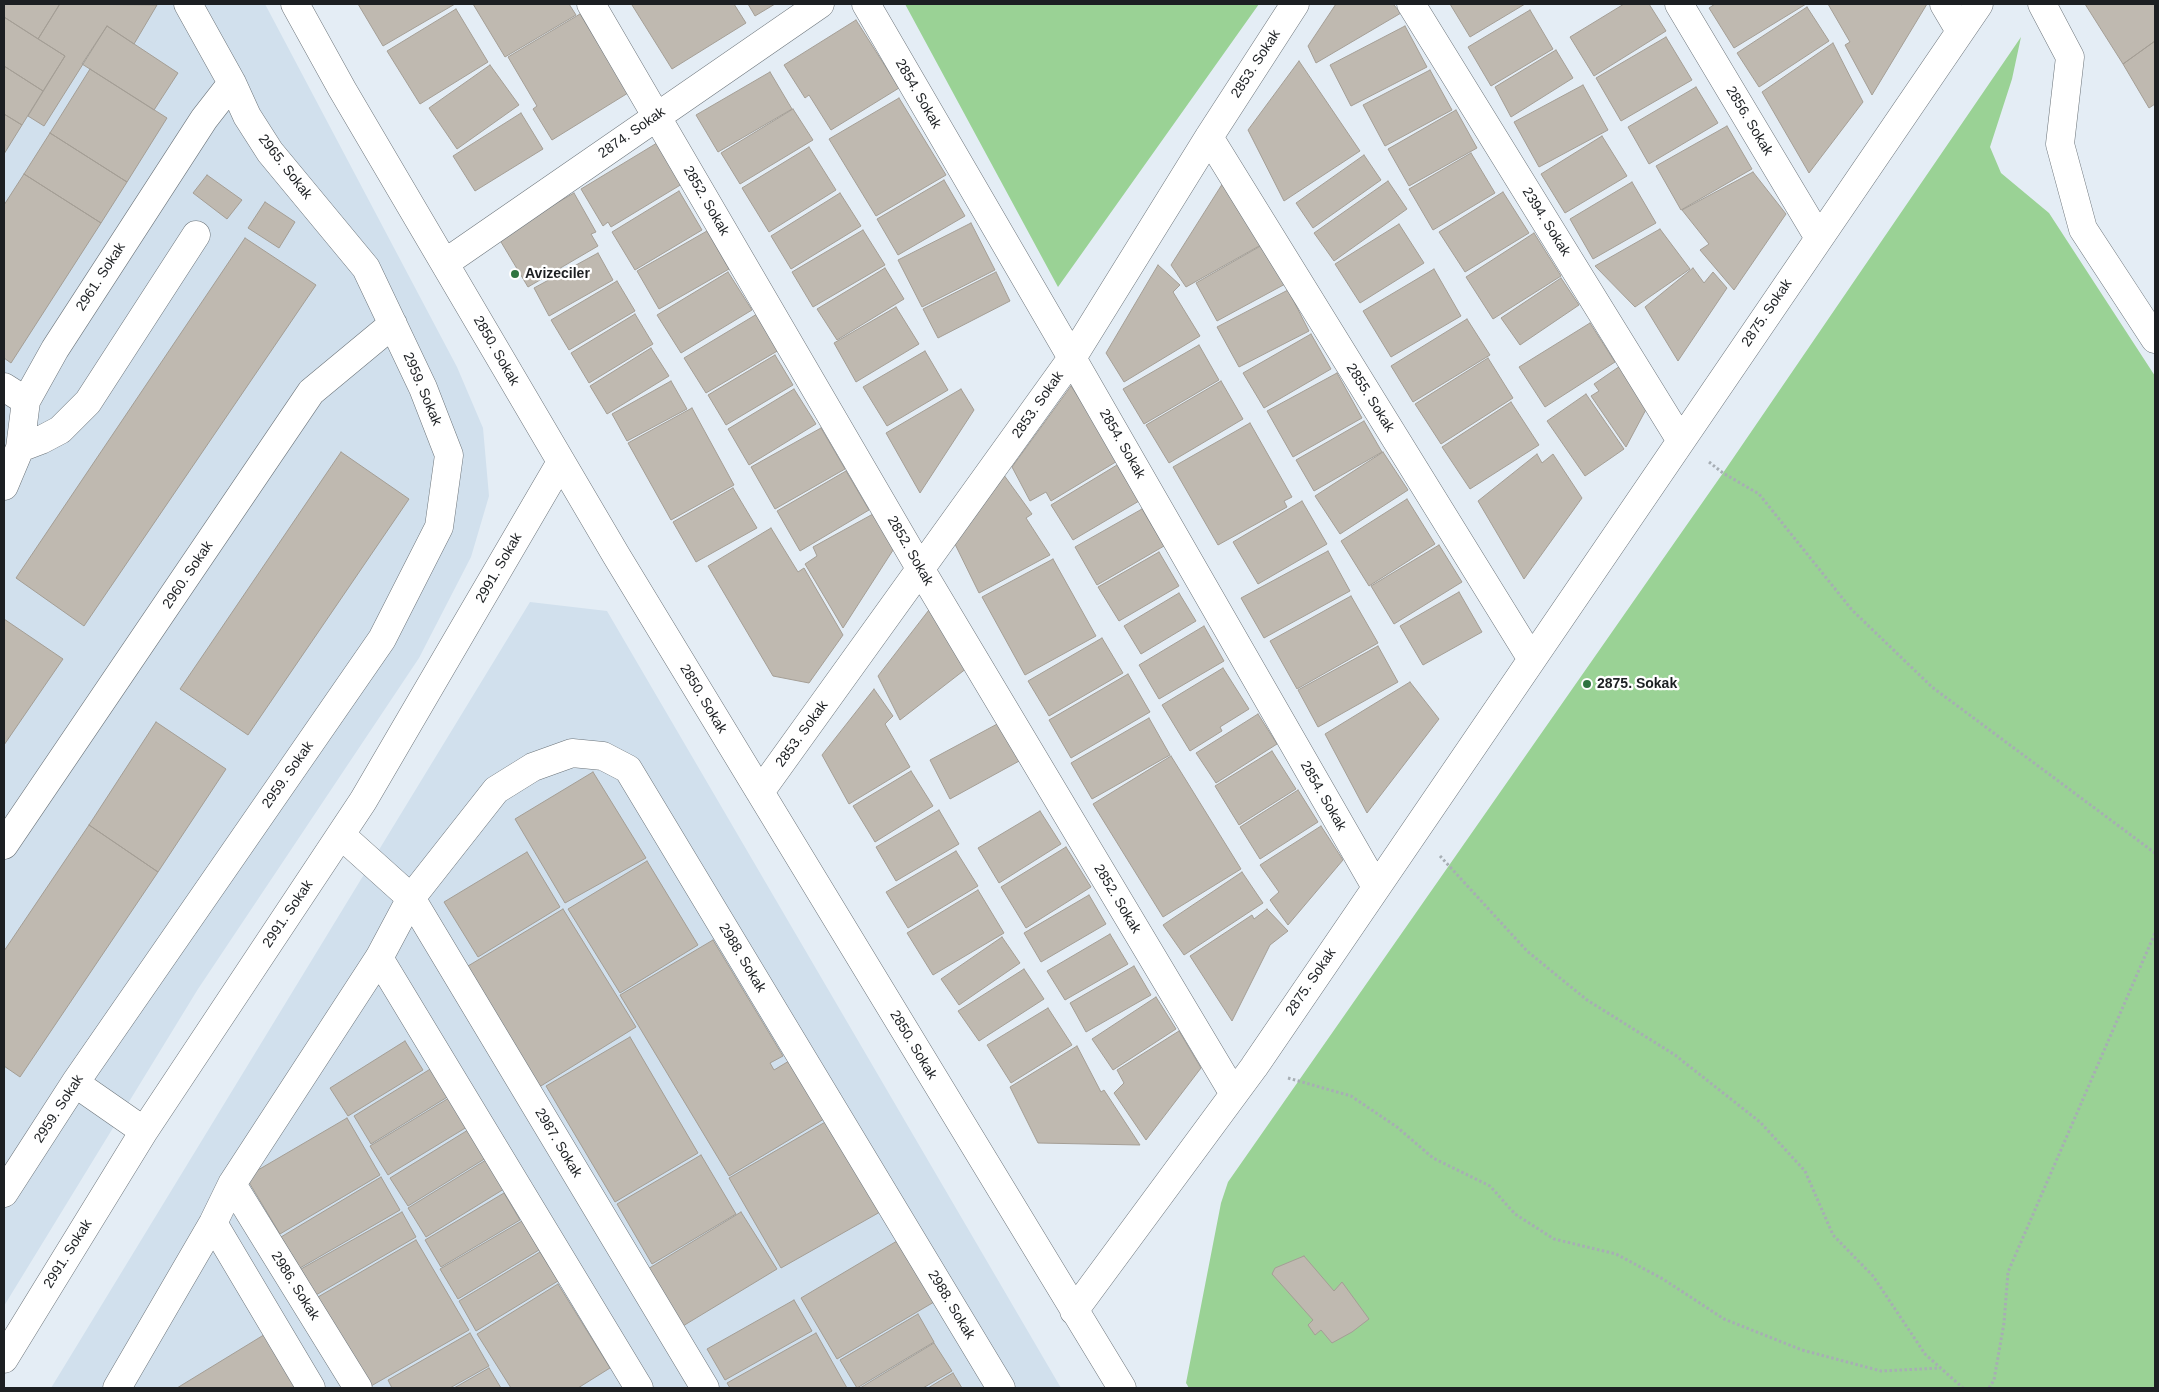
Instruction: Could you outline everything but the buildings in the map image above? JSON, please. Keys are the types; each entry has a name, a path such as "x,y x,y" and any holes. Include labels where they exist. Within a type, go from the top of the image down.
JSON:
{"street":[{"name":"2965. Sokak","path":"188,4 248,116 270,152 366,268 393,324"},
{"name":"2850. Sokak","path":"295,4 342,89 616,555 1122,1388"},
{"name":"2852. Sokak","path":"591,4 921,570 1234,1094"},
{"name":"2874. Sokak","path":"445,263 820,4"},
{"name":"2854. Sokak","path":"866,4 1376,887"},
{"name":"2853. Sokak","path":"760,792 1072,358 1209,137 1296,4"},
{"name":"2394. Sokak","path":"1411,4 1681,441"},
{"name":"2856. Sokak","path":"1680,4 1819,238"},
{"path":"1944,4 1960,31"},
{"name":"2875. Sokak","path":"1074,1310 1254,1067 1531,658 1979,4"},
{"path":"2042,4 2070,57 2060,144 2083,229 2155,339"},
{"name":"2961. Sokak","path":"4,486 20,448 15,394 54,349 204,119 232,83"},
{"name":"2855. Sokak","path":"1209,137 1531,658"},
{"path":"20,448 60,430 88,402 196,235"},
{"name":"2960. Sokak","path":"4,845 311,392 393,324"},
{"name":"2959. Sokak","path":"4,1193 75,1083 382,639 439,527 449,456 423,388 393,324"},
{"name":"2991. Sokak","path":"4,1359 144,1131 364,801 561,462"},
{"name":"2988. Sokak","path":"117,1388 213,1222 232,1184 379,958 412,898 496,790 533,768 572,753 603,756 628,769 1001,1388"},
{"name":"2987. Sokak","path":"341,835 412,898 705,1388"},
{"path":"379,958 639,1388"},
{"path":"75,1083 144,1131"},
{"name":"2986. Sokak","path":"232,1184 358,1388"},
{"path":"213,1222 311,1388"}],"path":[{"path":"1681,441 1723,473 1759,494 1852,610 1932,686 2155,853"},
{"path":"1414,832 1450,865 1528,951 1587,1000 1675,1055 1760,1122 1805,1171 1832,1235 1873,1276 1924,1354 1963,1388"},
{"path":"1989,1388 1994,1380 2004,1323 2008,1272 2155,933"},
{"path":"1254,1067 1351,1096 1397,1127 1433,1158 1490,1186 1515,1214 1554,1239 1616,1254 1663,1280 1724,1319 1802,1350 1882,1371 1941,1368"}],"shaded area":[{"path":"4,4 265,4 457,367 483,428 489,496 471,557 419,658 198,989 4,1306"},
{"path":"530,602 607,611 1061,1388 51,1388"}],"green space":[{"path":"905,4 1259,4 1058,287"},
{"path":"2021,37 2012,79 1990,147 2001,173 2049,213 2155,376 2155,1388 1189,1388 1186,1383 1221,1203 1228,1182 1723,473"}],"place":[{"name":"Avizeciler","path":"515,274"},
{"name":"2875. Sokak","path":"1587,684"}]}
